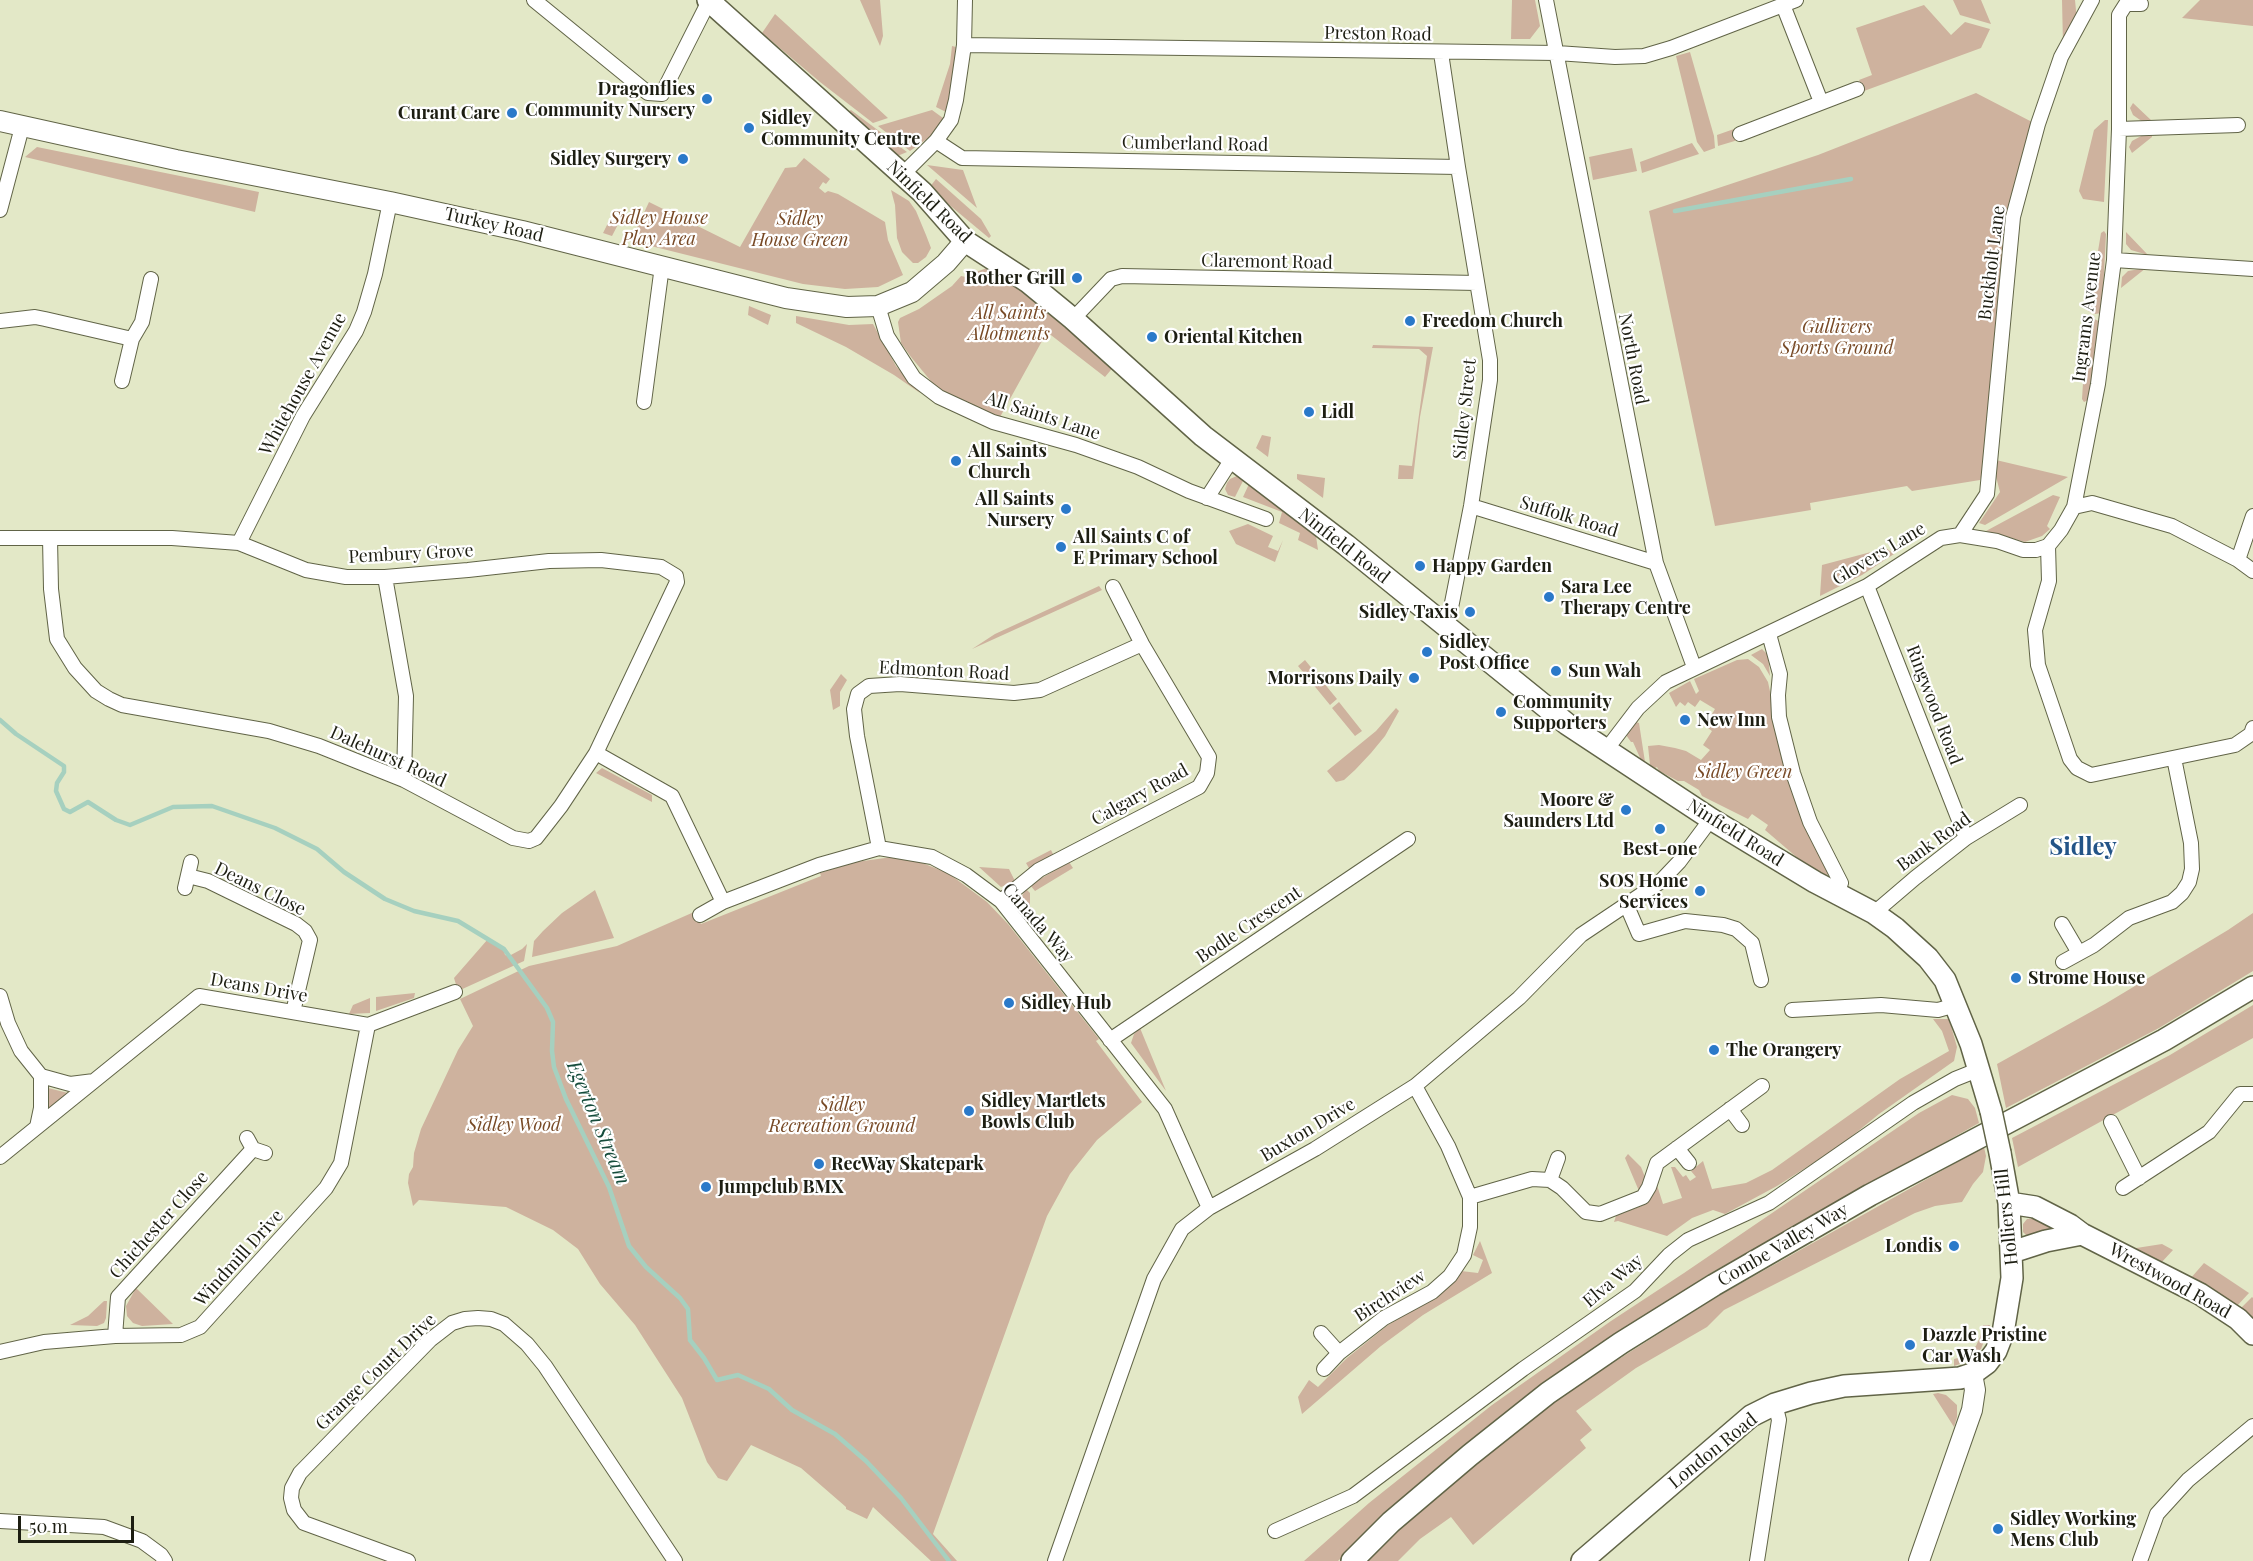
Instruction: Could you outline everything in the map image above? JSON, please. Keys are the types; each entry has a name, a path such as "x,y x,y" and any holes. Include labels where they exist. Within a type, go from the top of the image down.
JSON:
{"main road":[{"name":"Ninfield Road","path":"709,0 922,192 965,242 1028,282 1073,319 1187,423 1346,545 1567,724 1711,819 1874,913 1894,928 1928,958 1945,980 1980,1069"},
{"name":"Combe Valley Way","path":"1352,1561 1391,1522 1470,1455 1548,1393 1621,1343 1714,1285 1870,1195 2164,1040 2253,987"},
{"name":"Holliers Hill","path":"1972,1374 1987,1363 1996,1351 2002,1333 2012,1278 2009,1203 1991,1111 1980,1069"},
{"name":"Wrestwood Road","path":"2009,1203 2035,1207 2070,1225 2082,1234 2199,1294 2238,1319 2253,1334"},
{"path":"2012,1252 2046,1241 2082,1234"},
{"name":"London Road","path":"1582,1561 1751,1416 1775,1404 1844,1386 1946,1380 1972,1374"}],"street":[{"path":"534,0 648,93 662,94 709,0"},
{"path":"902,175 936,141 951,120 964,45 965,0"},
{"name":"North Road","path":"1546,0 1656,563 1694,667"},
{"name":"Buckholt Lane","path":"1960,535 1988,494 2013,217 2038,124 2061,57 2092,0"},
{"name":"Preston Road","path":"964,45 1644,56 1789,2 1821,102"},
{"name":"Ingrams Avenue","path":"2074,507 2097,384 2114,260 2119,129 2119,15 2126,4 2141,4"},
{"name":"Sidley Street","path":"1441,53 1490,353 1490,380 1471,506 1449,618 1444,625"},
{"path":"1740,134 1760,132 1821,102 1857,88"},
{"name":"Turkey Road","path":"0,121 176,160 390,202 522,231 786,298 856,308 878,306 920,287 965,242"},
{"path":"2119,129 2238,125"},
{"path":"0,210 22,127"},
{"name":"Cumberland Road","path":"936,141 962,158 1458,167"},
{"name":"Whitehouse Avenue","path":"239,543 303,416 356,331 375,274 390,202"},
{"path":"2114,260 2253,269"},
{"path":"644,402 662,266"},
{"name":"Claremont Road","path":"1073,319 1111,279 1122,276 1477,284"},
{"path":"122,381 132,339 142,322 151,279"},
{"name":"All Saints Lane","path":"878,306 887,336 914,378 939,397 993,422 1076,445 1138,467 1189,491 1266,519"},
{"path":"0,321 35,317 132,339"},
{"path":"1208,498 1232,459"},
{"path":"2253,572 2238,560 2172,526 2092,503 2074,507 2061,530 2048,546 2049,581 2035,630 2038,665 2070,759 2077,768 2091,775 2235,745 2251,734 2253,728"},
{"name":"Suffolk Road","path":"1471,506 1656,563"},
{"path":"2238,560 2253,516"},
{"name":"Glovers Lane","path":"1606,750 1646,698 1666,682 1867,586 1941,538 1960,535 1997,541 2023,550 2036,550 2048,546"},
{"name":"Pembury Grove","path":"0,538 172,538 239,543 306,570 346,577 385,577 549,561 601,560 661,567 676,576 677,582"},
{"name":"Dalehurst Road","path":"50,538 51,589 57,639 75,668 96,691 122,705 269,731 319,746 404,780 513,838 529,841 537,838 596,753 677,582"},
{"path":"385,577 406,696 404,780"},
{"name":"Ringwood Road","path":"1867,586 1966,838"},
{"name":"Calgary Road","path":"1001,901 1039,870 1199,787 1208,773 1209,757 1142,644 1113,587"},
{"path":"1769,634 1780,674 1779,717 1793,773 1810,822 1841,883 1836,893"},
{"name":"Edmonton Road","path":"879,848 856,727 854,709 858,694 869,686 900,684 1014,693 1040,690 1142,644"},
{"path":"596,753 672,796 723,902"},
{"path":"2063,962 2129,918 2172,902 2182,893 2192,869 2191,843 2174,758"},
{"name":"Bank Road","path":"1874,913 1966,838 2020,805"},
{"name":"Buxton Drive","path":"1055,1561 1154,1279 1182,1229 1209,1208 1315,1149 1415,1086 1519,998 1581,935 1660,882 1679,862 1711,819"},
{"name":"Bodle Crescent","path":"1110,1040 1408,840"},
{"name":"Canada Way","path":"700,915 723,902 819,865 879,848 932,857 966,875 1001,901 1165,1109 1209,1208"},
{"name":"Deans Close","path":"188,876 208,881 296,924 305,931 310,940 293,1012"},
{"path":"1627,906 1639,934 1685,921 1723,925 1736,929 1752,943 1761,980"},
{"path":"2062,924 2079,953"},
{"path":"368,1025 455,992"},
{"path":"0,996 8,1023 21,1051 41,1076 70,1084 97,1080"},
{"name":"Deans Drive","path":"0,1157 199,996 368,1025"},
{"path":"1792,1010 1881,1005 1938,1010 1956,1005"},
{"name":"Windmill Drive","path":"0,1352 44,1342 115,1336 181,1335 200,1327 326,1188 341,1163 368,1025"},
{"name":"Elva Way","path":"1275,1531 1353,1496 1523,1369 1635,1291 1688,1240 1769,1203 1920,1099 1954,1079 1980,1069"},
{"path":"37,1127 41,1108 41,1076"},
{"name":"Birchview","path":"1324,1369 1339,1353 1384,1318 1432,1292 1450,1276 1464,1255 1470,1227 1470,1197 1448,1146 1415,1086"},
{"path":"1470,1197 1532,1179 1550,1180 1562,1188 1586,1212 1600,1214 1643,1197 1657,1163 1762,1086"},
{"path":"2122,1188 2209,1132 2240,1094 2253,1094"},
{"path":"1730,1109 1742,1125"},
{"path":"2111,1122 2139,1178"},
{"name":"Chichester Close","path":"115,1336 118,1297 255,1147"},
{"path":"1677,1148 1689,1163"},
{"path":"1550,1180 1558,1158"},
{"name":"Grange Court Drive","path":"408,1561 304,1523 294,1510 291,1498 292,1488 300,1473 430,1340 452,1323 465,1318 491,1319 504,1324 527,1344 545,1366 675,1561"},
{"path":"1321,1333 1339,1353"},
{"path":"1919,1561 1972,1410 1975,1389 1972,1374"},
{"path":"1757,1561 1779,1420 1775,1404"},
{"path":"2140,1561 2157,1514 2188,1480 2253,1426"},
{"path":"0,1521 104,1527 142,1541 161,1555 165,1561"}],"green space":[{"path":"860,0 880,0 883,36 880,46"},
{"path":"1512,0 1535,0 1540,26 1530,39 1511,39"},
{"path":"1953,0 1981,0 1991,24 1960,15"},
{"path":"2062,0 2075,0 2077,21 2063,44"},
{"path":"2200,0 2253,0 2253,26 2182,18"},
{"path":"1924,5 1951,35 1965,22 1990,29 1981,48 1864,91 1859,80 1872,75 1856,28"},
{"path":"775,14 888,118 873,123 762,33"},
{"path":"952,46 956,47 955,66 946,112 936,107 950,64"},
{"path":"1690,52 1714,136 1715,148 1704,152 1697,142 1676,56"},
{"name":"Gullivers Sports Ground","path":"1976,93 2034,123 2008,218 1985,465 1980,480 1912,491 1907,486 1810,503 1811,510 1715,526 1649,211 1818,155"},
{"path":"2133,103 2152,123 2143,122 2133,115 2130,108"},
{"path":"851,110 907,152 895,157 846,113"},
{"path":"932,110 943,118 931,136 910,151 878,126"},
{"path":"2108,120 2104,202 2083,199 2079,191 2094,130"},
{"path":"1734,129 1738,140 1718,146 1717,135"},
{"path":"2152,134 2152,137 2132,153 2129,147 2132,141 2143,135"},
{"path":"1692,143 1699,154 1642,173 1640,162"},
{"path":"37,147 259,192 255,212 25,157"},
{"path":"1632,148 1637,171 1593,180 1589,157"},
{"name":"Sidley House Green","path":"804,158 830,179 826,184 823,182 819,188 825,193 828,191 838,194 885,222 888,240 903,275 878,287 845,289 803,284 635,242 635,232 649,202 740,247 785,168 796,167"},
{"path":"927,165 963,170 977,208"},
{"path":"936,179 981,219 991,236 989,238 929,188"},
{"path":"891,190 909,201 916,211 931,248 926,257 918,263 913,263 902,252 897,238 895,205"},
{"path":"623,210 625,211 612,236 603,233 608,223 615,226"},
{"path":"2104,231 2106,234 2102,313 2095,314 2088,311 2101,233"},
{"path":"2126,232 2148,255 2131,250 2126,244"},
{"path":"990,267 1015,283 970,274"},
{"path":"2146,268 2121,288 2122,277 2128,271"},
{"name":"All Saints Allotments","path":"961,276 1022,288 1056,319 1088,341 1115,365 1105,377 1047,332 1000,417 966,404 935,386 901,343 898,322 900,318 919,309 952,286"},
{"path":"749,306 771,315 768,325 748,315"},
{"path":"796,316 849,325 873,324 896,366 920,393 846,347 796,323"},
{"path":"2094,319 2101,322 2088,400 2084,402 2082,399 2087,320"},
{"path":"1373,345 1433,347 1420,417 1413,479 1398,479 1399,465 1412,466 1427,356 1419,349 1372,348"},
{"path":"1262,435 1271,437 1268,457 1256,448"},
{"path":"1996,460 2068,477 1985,525 1979,523 2000,492 1995,473"},
{"path":"1297,474 1325,478 1323,498 1297,479"},
{"path":"1239,475 1244,479 1235,497 1228,495 1225,489 1227,483"},
{"path":"1249,484 1310,528 1316,536 1318,550 1298,540 1300,533 1279,523 1282,512 1243,497"},
{"path":"2053,495 2060,497 2047,526 2050,529 2042,536 2025,542 1986,531"},
{"path":"1248,524 1273,536 1268,547 1278,551 1283,540 1275,562 1236,544 1229,531"},
{"path":"1886,548 1894,554 1862,575 1820,596 1822,565"},
{"path":"1099,586 1102,590 972,649 995,634"},
{"path":"1762,649 1768,655 1770,676 1763,664 1751,655"},
{"name":"Sidley Green","path":"1748,659 1759,667 1768,682 1772,701 1831,872 1826,876 1800,860 1765,830 1768,825 1752,814 1748,819 1702,796 1699,790 1684,781 1678,781 1650,765 1648,746 1659,745 1675,748 1686,751 1701,760 1710,750 1703,745 1712,731 1705,726 1715,709 1700,700 1695,707 1688,702 1685,706 1680,702 1676,707 1669,693 1690,681 1696,694 1699,691 1694,679 1737,660"},
{"path":"1305,660 1337,699 1330,705 1298,666"},
{"path":"841,674 847,680 840,692 840,706 833,710 830,690"},
{"path":"1339,702 1362,731 1355,736 1332,708"},
{"path":"1396,708 1399,711 1385,736 1355,770 1344,780 1336,782 1327,771 1376,731"},
{"path":"1636,722 1639,723 1645,762 1641,760 1633,742 1626,735"},
{"path":"602,768 652,795 652,802 596,773"},
{"path":"1051,850 1054,856 1030,870 1026,863"},
{"name":"Sidley Recreation Ground","path":"892,857 912,859 948,873 987,902 1008,924 1099,1039 1096,1041 1142,1102 1097,1140 1070,1174 1047,1216 933,1534 957,1561 931,1561 873,1507 867,1519 846,1509 801,1468 751,1445 727,1481 718,1478 707,1462 682,1398 635,1325 600,1284 578,1249 553,1230 506,1207 419,1200 413,1206 408,1183 421,1129 458,1050 473,1026 460,999 529,966 617,946 694,912 701,924 821,876 820,873 856,862"},
{"path":"1069,862 1073,868 1035,891 1030,885"},
{"path":"979,867 1009,869 1015,881 1001,887"},
{"path":"1026,889 1030,893 1030,917 1020,905 1020,899"},
{"path":"595,890 614,938 532,957 534,941 543,931 562,913"},
{"path":"2253,913 2253,971 2159,1028 2006,1108 1997,1064 2105,1004"},
{"path":"488,939 509,956 527,944 524,961 458,991 454,978"},
{"path":"415,993 414,998 376,1011 376,997"},
{"path":"370,998 370,1013 349,1014 353,1005"},
{"path":"2253,1005 2253,1038 2018,1167 2012,1138 2170,1055"},
{"path":"1933,1019 1949,1019 1957,1047 1954,1061 1879,1114 1840,1146 1777,1186 1725,1214 1713,1210 1692,1218 1667,1236 1618,1221 1614,1222 1616,1216 1646,1204 1656,1182 1663,1204 1682,1198 1671,1167 1675,1167 1683,1177 1686,1175 1690,1181 1696,1177 1691,1171 1703,1161 1712,1189 1746,1183 1772,1170 1900,1079 1949,1051 1942,1031"},
{"path":"1140,1028 1166,1091 1131,1043 1134,1034"},
{"path":"48,1088 68,1093 49,1108"},
{"path":"1952,1095 1968,1099 1975,1108 1979,1123 1709,1274 1615,1335 1494,1422 1379,1520 1338,1561 1304,1561 1369,1503 1492,1405 1611,1321 1919,1113"},
{"path":"1984,1147 1986,1156 1983,1172 1962,1202 1935,1206 1915,1213 1724,1310 1707,1327 1636,1368 1576,1411 1592,1430 1580,1440 1586,1448 1473,1545 1451,1517 1420,1539 1398,1561 1365,1561 1441,1490 1551,1402 1720,1295"},
{"path":"1628,1154 1641,1167 1645,1177 1643,1187 1639,1191 1625,1158"},
{"path":"2041,1217 2052,1222 2052,1230 2032,1238 2027,1236 2023,1232 2023,1224 2027,1219"},
{"path":"1480,1241 1492,1273 1423,1315 1381,1346 1302,1414 1298,1397 1309,1380 1318,1387 1347,1358 1388,1325 1436,1296 1461,1271 1478,1273 1483,1260 1473,1255"},
{"path":"2162,1244 2173,1250 2160,1264 2130,1249"},
{"path":"2204,1263 2249,1293 2236,1307 2190,1279"},
{"path":"136,1288 173,1324 142,1326 133,1323 127,1316 126,1306"},
{"path":"2253,1298 2253,1321 2240,1309"},
{"path":"104,1301 107,1301 104,1323 97,1326 70,1325 88,1316"},
{"path":"1983,1325 1990,1325 1981,1349 1963,1363 1954,1366 1954,1359 1962,1357 1976,1346"},
{"path":"1933,1394 1946,1395 1957,1405 1954,1427"}],"waterway":[{"path":"1675,211 1851,179"},
{"name":"Egerton Stream","path":"0,720 16,734 64,766 64,772 57,783 56,791 64,809 70,812 88,802 116,820 130,825 173,807 212,806 275,828 317,849 344,872 385,899 414,911 458,921 504,949 547,1008 553,1022 554,1067 566,1099 609,1187 629,1246 646,1267 680,1298 688,1309 690,1340 717,1380 738,1375 769,1389 792,1410 835,1434 866,1461 901,1498 949,1561"}],"place":[{"name":"Dragonflies Community Nursery","path":"707,99"},
{"name":"Curant Care","path":"512,113"},
{"name":"Sidley Community Centre","path":"749,128"},
{"name":"Sidley Surgery","path":"683,159"},
{"name":"Rother Grill","path":"1077,278"},
{"name":"Freedom Church","path":"1410,321"},
{"name":"Oriental Kitchen","path":"1152,337"},
{"name":"Lidl","path":"1309,412"},
{"name":"All Saints Church","path":"956,461"},
{"name":"All Saints Nursery","path":"1066,509"},
{"name":"All Saints C of E Primary School","path":"1061,547"},
{"name":"Happy Garden","path":"1420,566"},
{"name":"Sara Lee Therapy Centre","path":"1549,597"},
{"name":"Sidley Taxis","path":"1470,612"},
{"name":"Sidley Post Office","path":"1427,652"},
{"name":"Sun Wah","path":"1556,671"},
{"name":"Morrisons Daily","path":"1414,678"},
{"name":"Community Supporters","path":"1501,712"},
{"name":"New Inn","path":"1685,720"},
{"name":"Moore & Saunders Ltd","path":"1626,810"},
{"name":"Best-one","path":"1660,829"},
{"name":"SOS Home Services","path":"1700,891"},
{"name":"Strome House","path":"2016,978"},
{"name":"Sidley Hub","path":"1009,1003"},
{"name":"The Orangery","path":"1714,1050"},
{"name":"Sidley Martlets Bowls Club","path":"969,1111"},
{"name":"RecWay Skatepark","path":"819,1164"},
{"name":"Jumpclub BMX","path":"706,1187"},
{"name":"Londis","path":"1954,1246"},
{"name":"Dazzle Pristine Car Wash","path":"1910,1345"},
{"name":"Sidley Working Mens Club","path":"1998,1529"}],"district":[{"name":"Sidley","path":"2083,848"}],"park label":[{"name":"Sidley House Play Area","path":"659,228"},
{"name":"Sidley Wood","path":"514,1125"}]}
